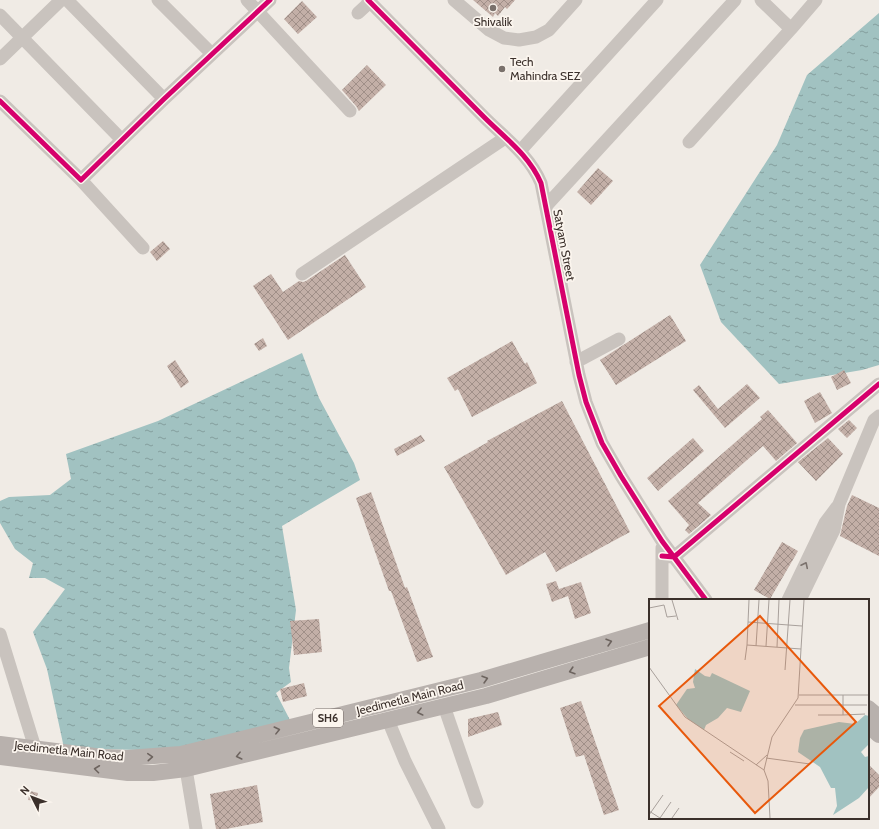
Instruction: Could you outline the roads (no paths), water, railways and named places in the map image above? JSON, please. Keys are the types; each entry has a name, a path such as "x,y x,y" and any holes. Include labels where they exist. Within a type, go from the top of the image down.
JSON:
{"main road":[{"name":"Jeedimetla Main Road","path":"0,744 103,757 127,758 181,754 481,680 649,630"},
{"name":"Jeedimetla Main Road","path":"0,757 128,773 153,773 186,768 388,720 533,683 649,647"},
{"path":"869,709 879,717"},
{"path":"869,726 879,734"}],"street":[{"path":"0,59 61,0"},
{"path":"68,0 164,99"},
{"path":"158,0 212,54"},
{"path":"247,0 350,111"},
{"path":"81,180 164,99 270,0"},
{"path":"454,0 489,30 504,38 519,40 536,37 549,30 576,0"},
{"path":"520,150 657,0"},
{"path":"546,206 735,0"},
{"path":"760,0 791,29"},
{"path":"688,142 816,0"},
{"path":"358,13 369,1"},
{"name":"Satyam Street","path":"369,1 505,138 520,150 536,172 541,183 576,362 586,402 602,443 640,509 662,541 668,557 662,599"},
{"path":"0,15 122,140"},
{"path":"0,101 81,180 143,248"},
{"path":"302,274 505,138"},
{"path":"576,362 619,339"},
{"path":"705,599 668,557 879,384"},
{"path":"800,599 834,530 839,504 874,420 878,415"},
{"path":"788,599 825,523 839,504"},
{"path":"0,634 35,748"},
{"path":"444,706 477,802"},
{"path":"388,720 405,761 439,829"},
{"path":"186,768 196,829"}],"water":[{"path":"879,13 879,365 862,370 779,384 721,322 700,265 777,145 807,75"},
{"path":"302,353 319,398 354,463 360,480 282,526 296,610 289,668 291,682 276,693 290,720 176,751 64,748 47,669 33,632 65,589 45,578 29,578 33,563 15,549 0,523 0,501 9,497 50,495 71,479 66,454 158,421"}],"place":[{"name":"Shivalik","path":"493,8"},
{"name":"Tech Mahindra SEZ","path":"502,69"}]}
